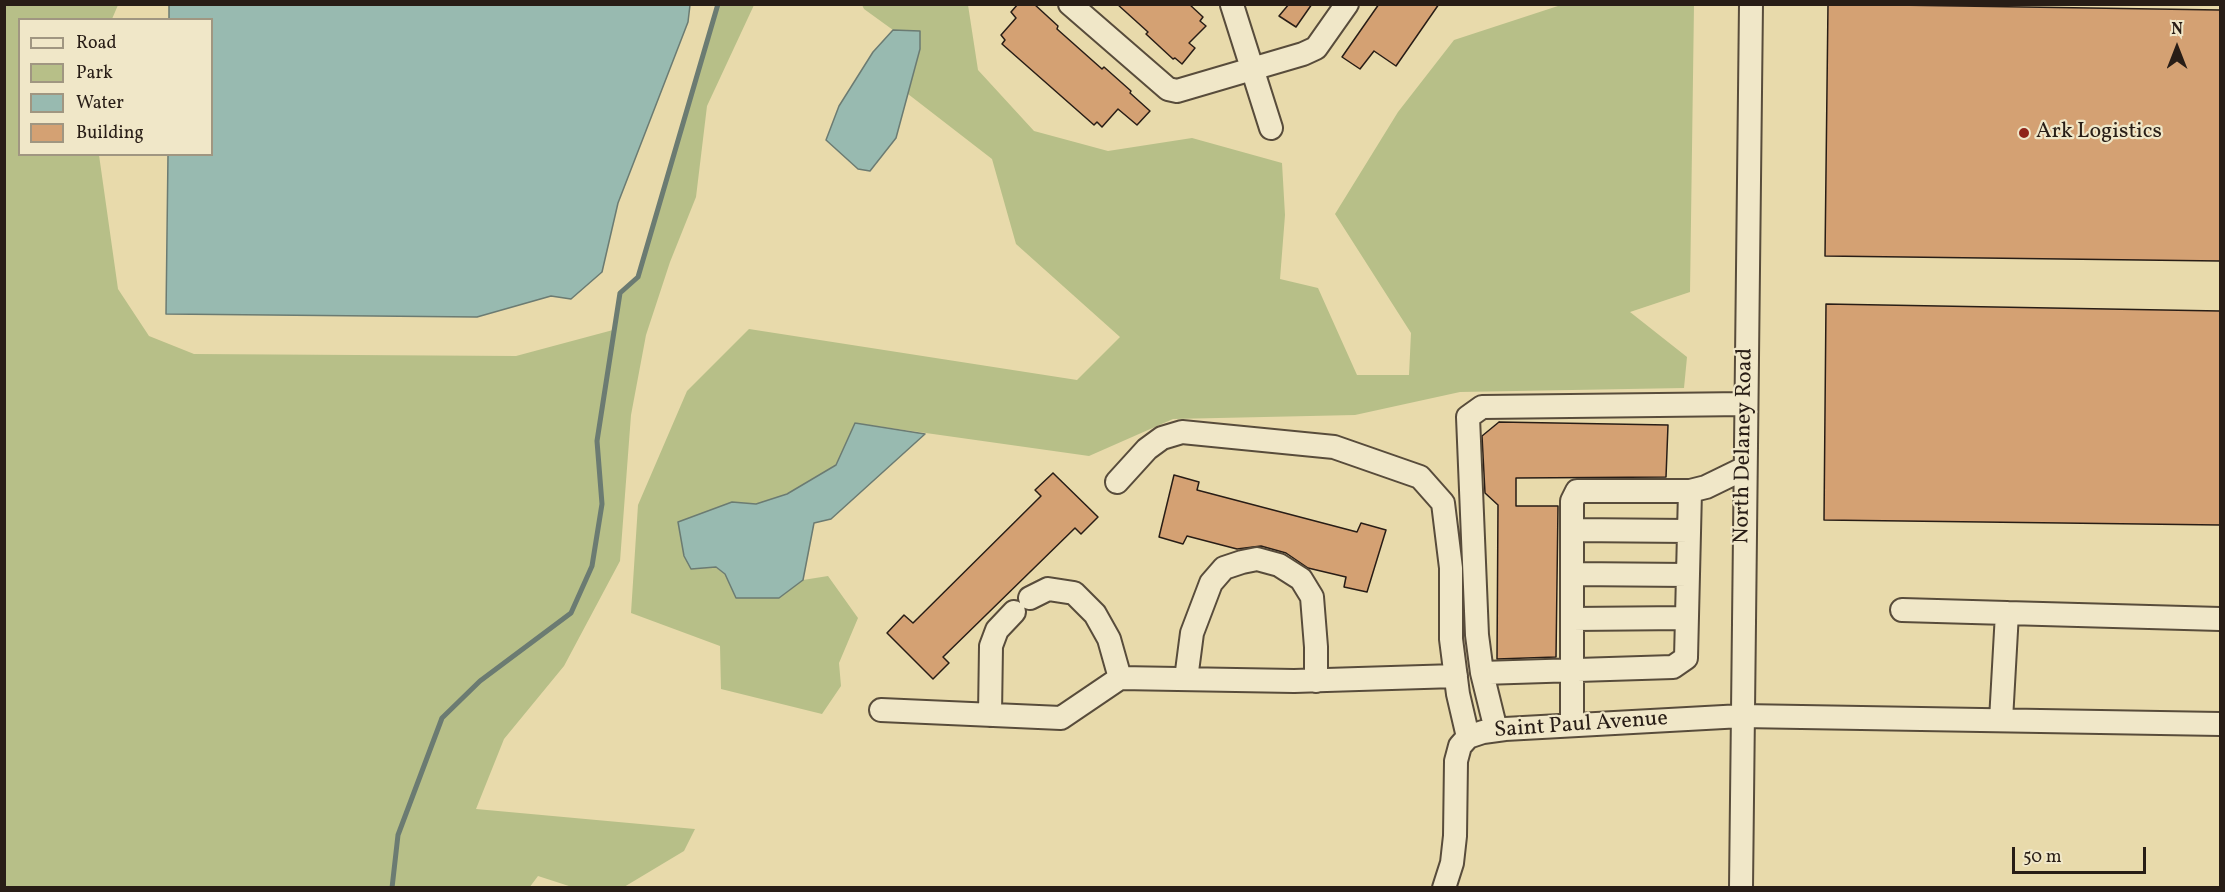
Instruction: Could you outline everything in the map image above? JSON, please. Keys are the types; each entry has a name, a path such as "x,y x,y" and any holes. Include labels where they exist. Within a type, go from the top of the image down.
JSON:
{"street":[{"path":"1070,4 1168,89 1177,91 1316,48 1347,4"},
{"name":"North Delaney Road","path":"1741,888 1751,4"},
{"path":"1232,5 1271,128"},
{"path":"1496,730 1482,673 1477,635 1468,417 1482,406 1746,404"},
{"path":"1117,482 1147,449 1162,438 1182,432 1334,447 1420,477 1443,503 1451,568 1451,639 1468,737"},
{"path":"1572,725 1572,501 1577,491 1690,491 1706,487 1745,468"},
{"path":"1482,673 1673,667 1686,658 1690,491"},
{"path":"1572,530 1689,531"},
{"path":"1186,679 1192,633 1210,584 1224,568 1257,559 1279,565 1301,579 1312,597 1316,681"},
{"path":"1572,574 1688,575"},
{"path":"990,715 991,646 997,630 1022,605 1048,589 1074,593 1095,614 1108,639 1120,678"},
{"path":"1902,610 2220,619"},
{"path":"2001,720 2007,613"},
{"path":"1572,619 1687,618"},
{"path":"881,710 1061,718 1120,678 1316,681 1456,676"},
{"name":"Saint Paul Avenue","path":"1443,888 1452,863 1455,836 1456,761 1460,746 1468,737 1496,730 1742,716 2220,724"}],"green space":[{"path":"5,4 118,5 112,18 18,18 18,156 99,156 118,289 149,336 194,354 516,356 613,330 620,293 638,277 718,5 754,5 707,106 696,197 670,262 646,335 631,415 620,561 564,666 504,739 476,809 695,829 684,851 624,887 572,887 538,876 529,888 5,887"},
{"path":"862,5 968,5 978,70 1034,131 1108,151 1192,138 1282,163 1285,215 1280,279 1318,288 1357,375 1409,375 1411,333 1335,214 1398,112 1454,40 1561,5 1694,5 1690,292 1630,312 1687,357 1684,388 1460,392 1355,415 1173,419 1089,456 855,423 836,465 787,494 756,504 732,502 691,569 715,567 725,574 779,598 803,580 828,576 858,618 839,663 841,686 822,714 721,689 720,646 631,613 638,505 687,391 749,329 1077,380 1120,337 1016,244 992,159 908,94 920,49 920,31 893,30 864,9"}],"water":[{"path":"169,4 690,5 688,22 618,203 602,272 571,299 551,296 477,317 166,314 168,156 213,156 213,18 169,18"},
{"path":"893,30 920,31 920,49 896,138 870,171 858,169 826,140 839,106 873,52"},
{"path":"855,423 925,434 831,519 814,523 803,580 779,598 736,598 725,574 716,567 691,569 684,556 678,522 732,502 756,504 787,494 836,465"}],"building":[{"path":"1018,4 1034,4 1058,26 1057,29 1102,69 1104,67 1150,111 1137,125 1118,109 1102,127 1097,122 1094,125 1002,44 1005,40 1001,35 1016,18 1011,12"},
{"path":"1117,4 1189,4 1203,17 1200,21 1206,26 1189,43 1195,48 1182,64 1175,58 1173,59"},
{"path":"1289,4 1312,4 1296,27 1279,16"},
{"path":"1379,4 1439,4 1396,66 1374,51 1360,69 1342,57"},
{"name":"Ark Logistics","path":"1828,4 2220,10 2220,261 1825,256"},
{"path":"1826,304 2220,311 2220,525 1824,520"},
{"path":"1499,422 1668,425 1666,477 1516,478 1516,506 1558,506 1556,657 1497,659 1498,505 1485,493 1482,436"},
{"path":"1053,473 1098,517 1081,534 1075,528 943,657 949,663 933,679 887,633 904,615 913,623 1041,496 1035,490"},
{"path":"1174,475 1199,482 1197,490 1357,532 1361,523 1386,530 1367,592 1344,587 1346,577 1308,568 1286,553 1261,546 1237,549 1187,536 1183,544 1159,537"}],"waterway":[{"path":"392,888 398,835 442,718 480,681 571,613 592,566 602,504 597,441 620,293 638,277 718,4"}],"place":[{"name":"Ark Logistics","path":"2024,133"}]}
